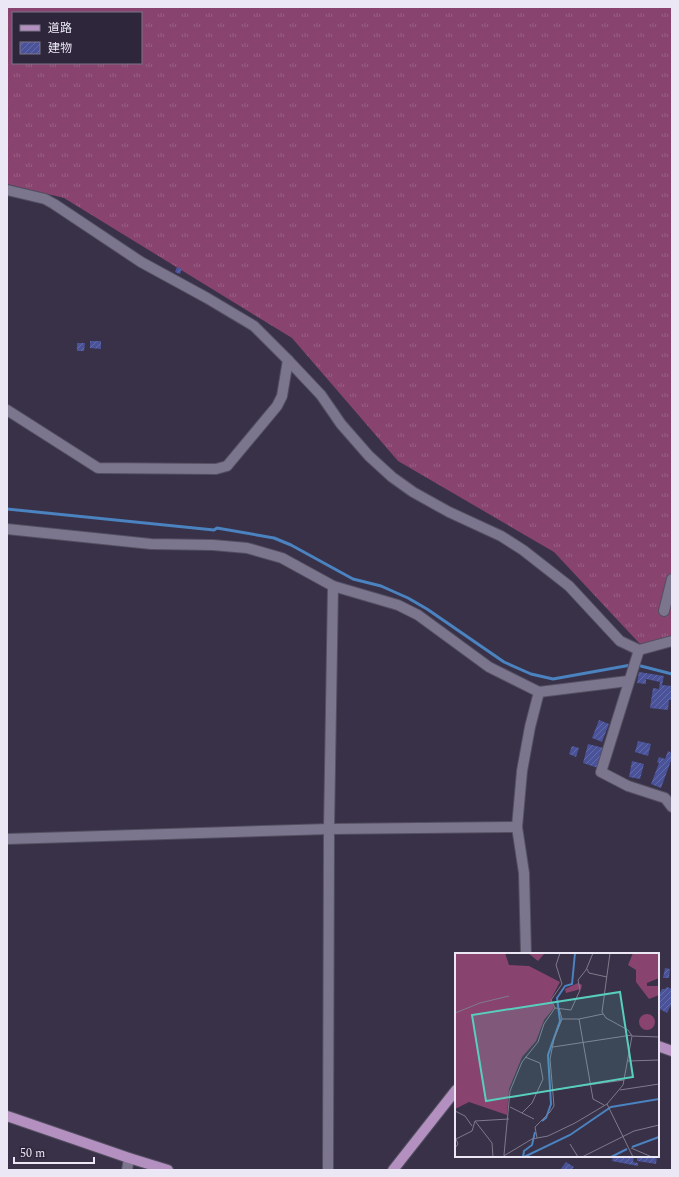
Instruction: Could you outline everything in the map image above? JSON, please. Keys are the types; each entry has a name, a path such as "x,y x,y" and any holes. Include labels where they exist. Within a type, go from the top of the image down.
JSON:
{"main road":[{"path":"659,1046 672,1051"},
{"path":"393,1170 455,1091"},
{"path":"7,1116 128,1158 168,1170"}],"street":[{"path":"7,190 45,199 141,262 207,298 254,326 321,395 341,424 360,446 392,477 413,492 449,512 501,536 523,550 568,586 620,641 638,650 672,641"},
{"path":"7,410 98,468 216,469 227,466 277,406 282,396 288,360"},
{"path":"7,529 151,544 213,545 247,548 282,558 333,586 398,605 418,615 489,667 539,692 628,681"},
{"path":"664,611 672,579"},
{"path":"328,1170 329,829 333,586"},
{"path":"638,650 601,772 628,786 665,798 672,806"},
{"path":"526,953 524,873 517,827 522,771 530,727 539,692"},
{"path":"7,839 329,829 517,827"},
{"path":"127,1170 128,1158"}],"green space":[{"path":"7,7 672,7 672,638 640,644 554,552 398,461 292,338 64,198 7,184"}],"building":[{"path":"177,267 182,269 180,274 175,272"},
{"path":"90,341 101,341 101,349 90,348"},
{"path":"77,343 85,343 84,351 77,351"},
{"path":"639,672 664,676 662,685 672,686 672,700 669,700 668,710 650,708 653,688 659,689 660,682 646,679 646,684 637,683"},
{"path":"599,720 609,724 602,742 592,738"},
{"path":"638,741 651,744 648,756 635,752"},
{"path":"588,744 604,748 598,768 583,763"},
{"path":"572,746 579,748 576,757 569,754"},
{"path":"668,751 672,753 672,758 661,788 651,784 659,763 657,762 659,757 665,759"},
{"path":"632,761 644,764 640,779 629,777"},
{"path":"665,968 670,969 669,978 663,978"},
{"path":"667,987 672,989 672,1003 667,1013 659,1009 659,994 662,989"},
{"path":"613,1157 634,1157 633,1162 638,1163 638,1166 612,1161"},
{"path":"637,1157 657,1157 656,1164 637,1161"},
{"path":"566,1162 574,1167 571,1170 560,1170"}],"waterway":[{"path":"7,509 214,530 217,528 274,538 291,545 353,579 381,586 408,598 427,609 504,662 531,674 553,679 631,665"},
{"path":"637,665 672,674"}]}
